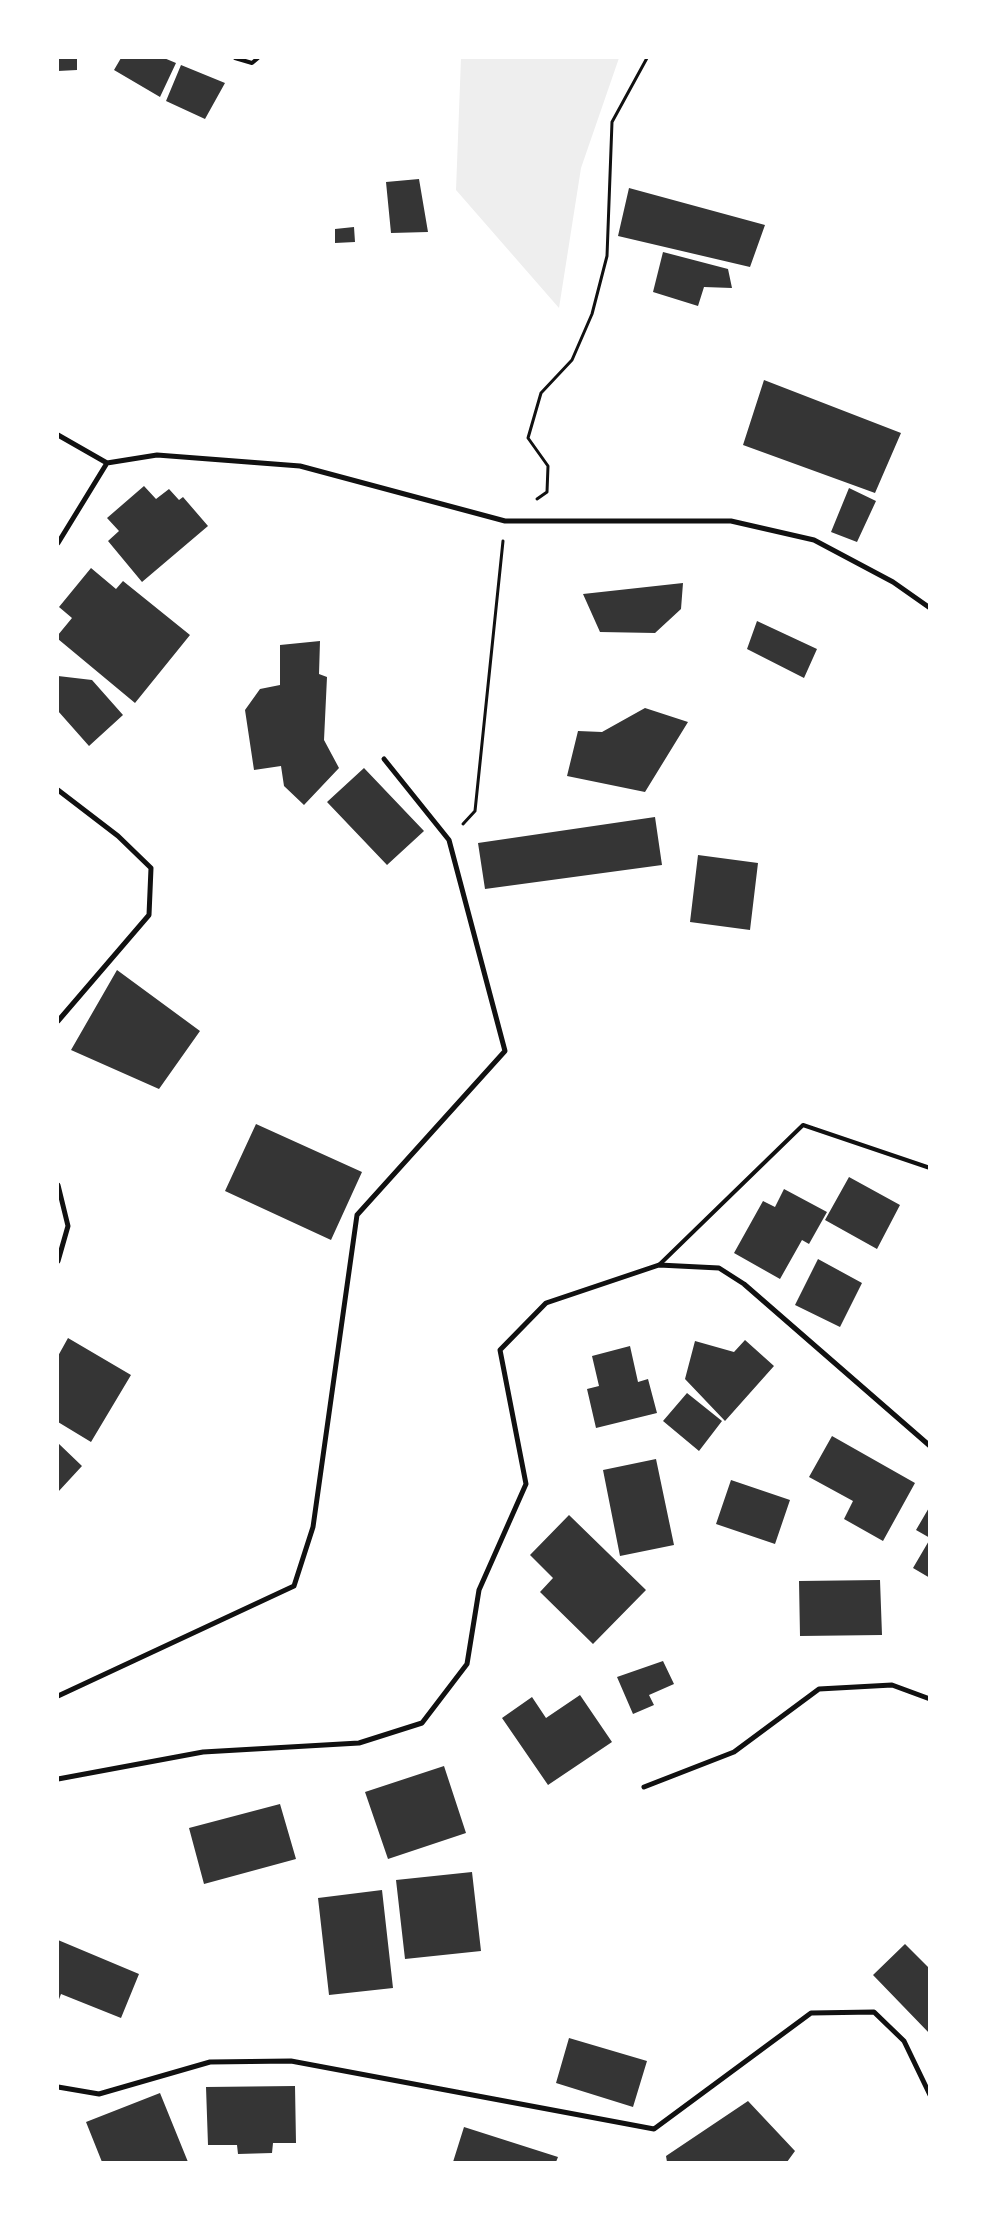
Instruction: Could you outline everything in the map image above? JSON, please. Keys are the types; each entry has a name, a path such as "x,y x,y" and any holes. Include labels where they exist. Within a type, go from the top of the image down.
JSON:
{"street":[{"path":"58,436 107,463 157,455 300,466 506,521 732,521 814,540 893,582 930,608"},
{"path":"58,543 107,463"},
{"path":"58,1696 294,1586 313,1527 357,1215 505,1051 449,840 384,758"},
{"path":"58,790 118,836 151,868 149,915 58,1021"},
{"path":"58,1185 68,1226 58,1261"},
{"path":"58,1779 204,1752 359,1743 422,1723 467,1664 478,1590 526,1484 500,1350 546,1304 659,1265 719,1268 744,1284 930,1446"},
{"path":"644,1788 734,1752 819,1689 892,1685 930,1699"},
{"path":"58,2087 99,2094 210,2062 291,2061 654,2129 811,2013 874,2012 904,2041 930,2095"}],"lane":[{"path":"234,58 252,63 258,58"},
{"path":"659,1265 803,1125 930,1168"}],"path":[{"path":"449,840 475,811 506,521 548,492 548,466 528,438 541,393 572,360 592,314 607,256 612,122 647,58"}],"shaded area":[{"path":"461,58 619,58 581,168 559,308 456,190"}],"building":[{"path":"58,58 77,58 77,70 58,71"},
{"path":"121,58 164,58 176,63 160,97 114,70"},
{"path":"181,65 225,83 205,119 166,101"},
{"path":"419,179 428,232 391,233 386,182"},
{"path":"629,188 765,225 750,267 618,236"},
{"path":"354,227 355,242 335,243 335,229"},
{"path":"663,252 728,269 732,288 704,287 698,306 653,292"},
{"path":"764,380 901,433 875,493 743,445"},
{"path":"144,486 156,499 169,489 179,500 183,497 208,526 142,582 108,541 119,531 107,518"},
{"path":"849,488 876,501 857,542 831,532"},
{"path":"91,568 116,589 123,581 190,635 135,703 58,639 58,635 72,618 59,607"},
{"path":"683,583 681,609 655,633 600,632 583,594"},
{"path":"757,621 817,649 804,678 747,649"},
{"path":"320,641 319,674 327,677 324,740 339,768 304,805 284,786 281,766 254,770 245,710 260,689 280,685 280,645"},
{"path":"58,676 92,680 123,715 89,746 58,711"},
{"path":"645,708 688,722 645,792 567,776 578,731 602,732"},
{"path":"364,768 424,831 387,865 327,802"},
{"path":"655,817 662,865 485,889 478,843"},
{"path":"698,855 758,863 750,930 690,922"},
{"path":"117,970 200,1031 159,1089 71,1050"},
{"path":"256,1124 362,1172 331,1240 225,1191"},
{"path":"849,1177 900,1205 877,1249 825,1220"},
{"path":"784,1189 827,1212 809,1244 802,1240 780,1279 734,1253 763,1201 775,1207"},
{"path":"818,1259 862,1283 840,1327 795,1305"},
{"path":"68,1338 131,1375 91,1442 58,1422 58,1356"},
{"path":"745,1340 774,1366 725,1421 685,1379 695,1341 734,1352"},
{"path":"630,1346 638,1382 648,1379 657,1413 596,1428 587,1389 599,1386 592,1356"},
{"path":"687,1393 722,1421 699,1451 663,1421"},
{"path":"832,1436 915,1483 883,1541 844,1519 853,1501 809,1477"},
{"path":"58,1443 82,1466 58,1492"},
{"path":"656,1459 674,1545 620,1556 603,1470"},
{"path":"731,1480 790,1500 775,1544 716,1524"},
{"path":"930,1506 930,1538 916,1530"},
{"path":"569,1515 646,1590 593,1644 540,1592 553,1578 530,1555"},
{"path":"930,1539 930,1578 913,1568"},
{"path":"880,1580 882,1635 800,1636 799,1581"},
{"path":"663,1661 674,1684 649,1695 654,1705 633,1714 617,1677"},
{"path":"580,1695 612,1742 548,1785 502,1718 532,1697 546,1718"},
{"path":"444,1766 466,1833 388,1859 365,1792"},
{"path":"280,1804 296,1859 204,1884 189,1828"},
{"path":"472,1872 481,1951 405,1959 396,1880"},
{"path":"382,1890 393,1988 329,1995 318,1898"},
{"path":"58,1940 139,1974 121,2018 61,1994 58,2002"},
{"path":"905,1944 930,1969 930,2034 873,1975"},
{"path":"569,2038 647,2061 633,2107 556,2083"},
{"path":"295,2086 296,2143 273,2143 272,2153 238,2154 237,2145 208,2145 206,2087"},
{"path":"160,2093 188,2162 102,2162 86,2122"},
{"path":"748,2101 795,2151 787,2162 667,2162 666,2156"},
{"path":"464,2127 558,2157 556,2162 453,2162"}]}
